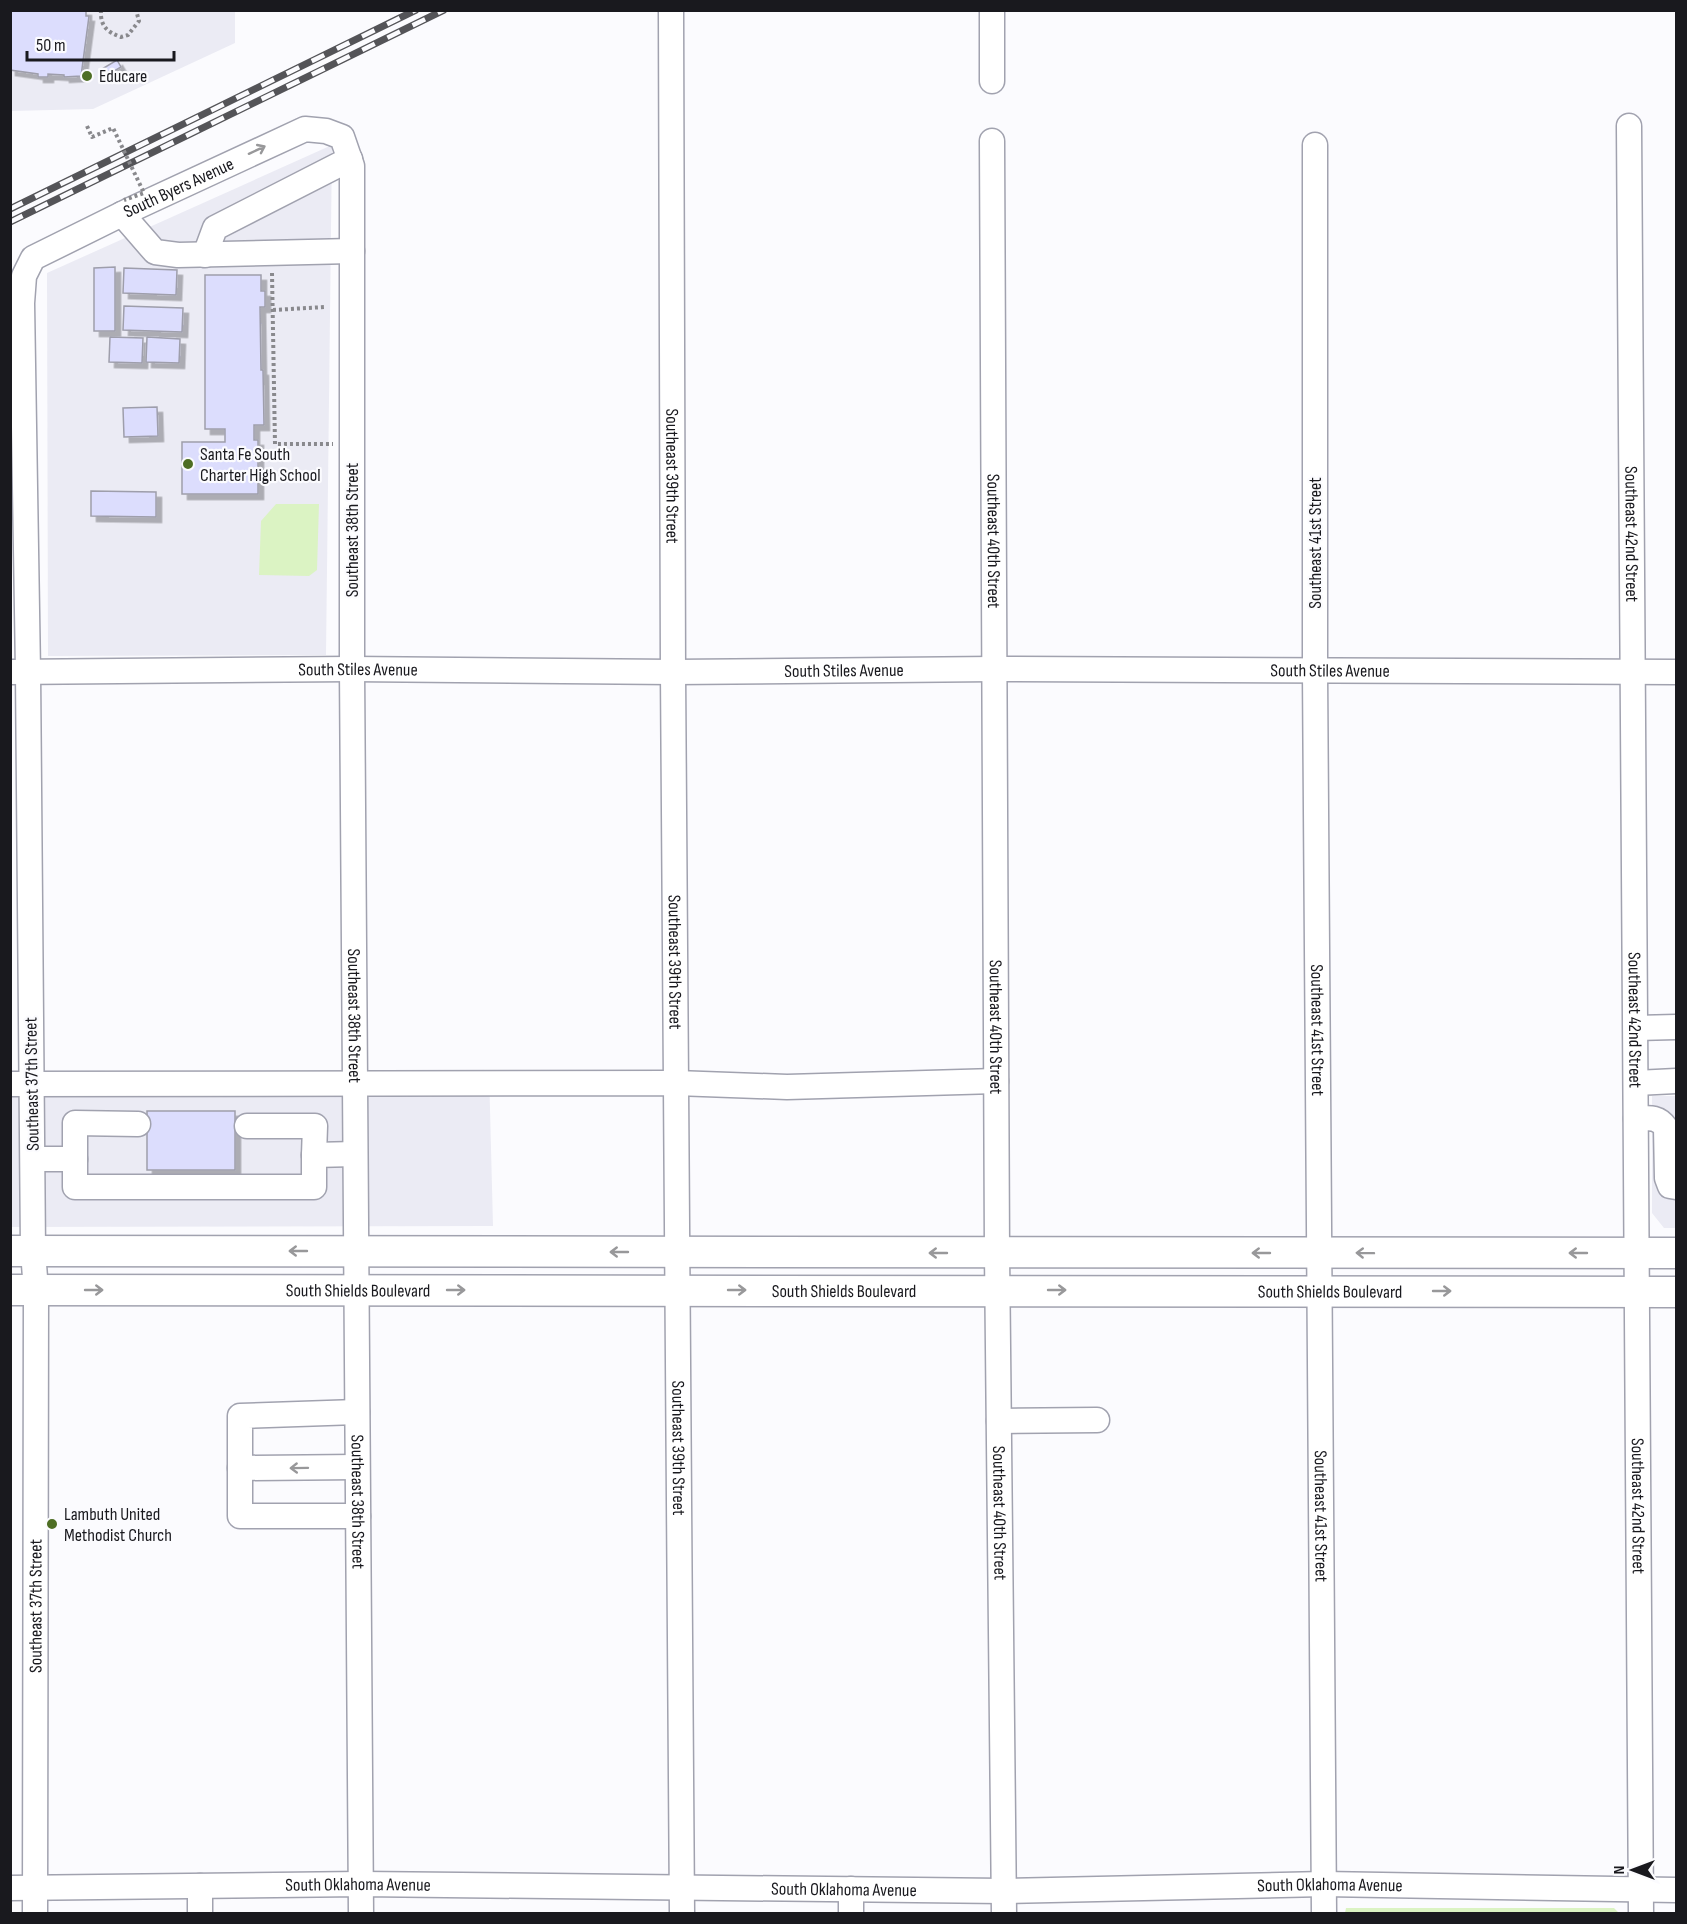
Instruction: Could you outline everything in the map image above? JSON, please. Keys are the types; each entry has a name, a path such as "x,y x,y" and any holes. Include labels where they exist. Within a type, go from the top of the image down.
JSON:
{"main road":[{"name":"South Shields Boulevard","path":"22,1251 1677,1253"},
{"name":"South Shields Boulevard","path":"23,1290 1677,1292"}],"street":[{"name":"Southeast 39th Street","path":"671,10 673,672 682,1914"},
{"path":"992,10 992,81"},
{"name":"Southeast 42nd Street","path":"1629,126 1641,1902"},
{"name":"South Byers Avenue","path":"33,258 124,208 305,129 326,131"},
{"name":"Southeast 38th Street","path":"326,131 342,137 350,159 352,252 352,669 361,1914"},
{"name":"Southeast 40th Street","path":"992,141 997,1253 1004,1902"},
{"name":"Southeast 41st Street","path":"1315,145 1315,672 1324,1914"},
{"path":"205,255 215,228 350,159"},
{"path":"124,208 155,252 178,255 352,252"},
{"name":"Southeast 37th Street","path":"33,258 24,276 22,303 19,672 21,1083 25,1150 22,1251 35,1914"},
{"name":"South Stiles Avenue","path":"19,672 352,669 673,672 994,669 1677,672"},
{"path":"1636,1028 1677,1027"},
{"path":"21,1083 676,1083 786,1087 996,1081"},
{"path":"1636,1083 1677,1081"},
{"path":"1636,1119 1655,1118 1666,1128 1667,1178 1670,1186 1677,1187"},
{"path":"138,1124 75,1123 75,1187 314,1187 315,1126 247,1126"},
{"path":"25,1150 75,1159"},
{"path":"314,1155 355,1154"},
{"path":"357,1412 240,1416 240,1516 358,1515"},
{"path":"999,1421 1096,1420"},
{"path":"240,1468 357,1467"},
{"name":"South Oklahoma Avenue","path":"10,1888 361,1884 851,1889 1004,1902 1324,1884 1641,1902 1677,1890"},
{"path":"200,1886 200,1914"},
{"path":"851,1889 851,1914"}],"path":[{"path":"100,10 101,22 106,29 121,37 128,35 139,21 136,10"},
{"path":"87,126 92,137 113,128 144,193 124,208"},
{"path":"272,263 275,444 336,444"},
{"path":"273,310 325,308"}],"shaded area":[{"name":"Educare","path":"10,11 235,11 235,43 93,109 11,111"},
{"name":"Santa Fe South Charter High School","path":"332,145 326,655 48,656 47,273"},
{"path":"489,1070 493,1226 11,1227 10,1074"},
{"path":"1652,1096 1676,1096 1676,1228 1664,1228 1652,1213"}],"green space":[{"path":"276,504 319,504 317,570 309,576 259,575 261,521"},
{"path":"1346,1908 1614,1908 1619,1913 1345,1913"}],"building":[{"name":"Educare","path":"10,10 86,10 86,16 89,16 81,76 64,77 64,75 48,74 48,77 38,77 38,74 10,70"},
{"path":"117,60 121,67 106,76 102,69"},
{"path":"115,267 115,331 94,331 94,268"},
{"path":"124,268 177,270 176,295 123,293"},
{"name":"Santa Fe South Charter High School","path":"205,275 261,275 261,291 265,291 265,307 260,307 264,425 254,425 254,440 258,440 258,494 182,494 182,442 225,442 225,429 205,429"},
{"path":"124,306 183,308 182,332 123,330"},
{"path":"110,337 143,338 142,363 109,362"},
{"path":"147,337 180,339 179,363 146,362"},
{"path":"157,407 158,436 124,437 123,408"},
{"path":"91,491 156,492 156,517 91,516"},
{"path":"147,1111 235,1111 235,1170 147,1170"}],"railway":[{"path":"10,209 416,10"},
{"path":"10,222 444,10"}],"place":[{"name":"Educare","path":"87,76"},
{"name":"Santa Fe South Charter High School","path":"188,464"},
{"name":"Lambuth United Methodist Church","path":"52,1524"}]}
